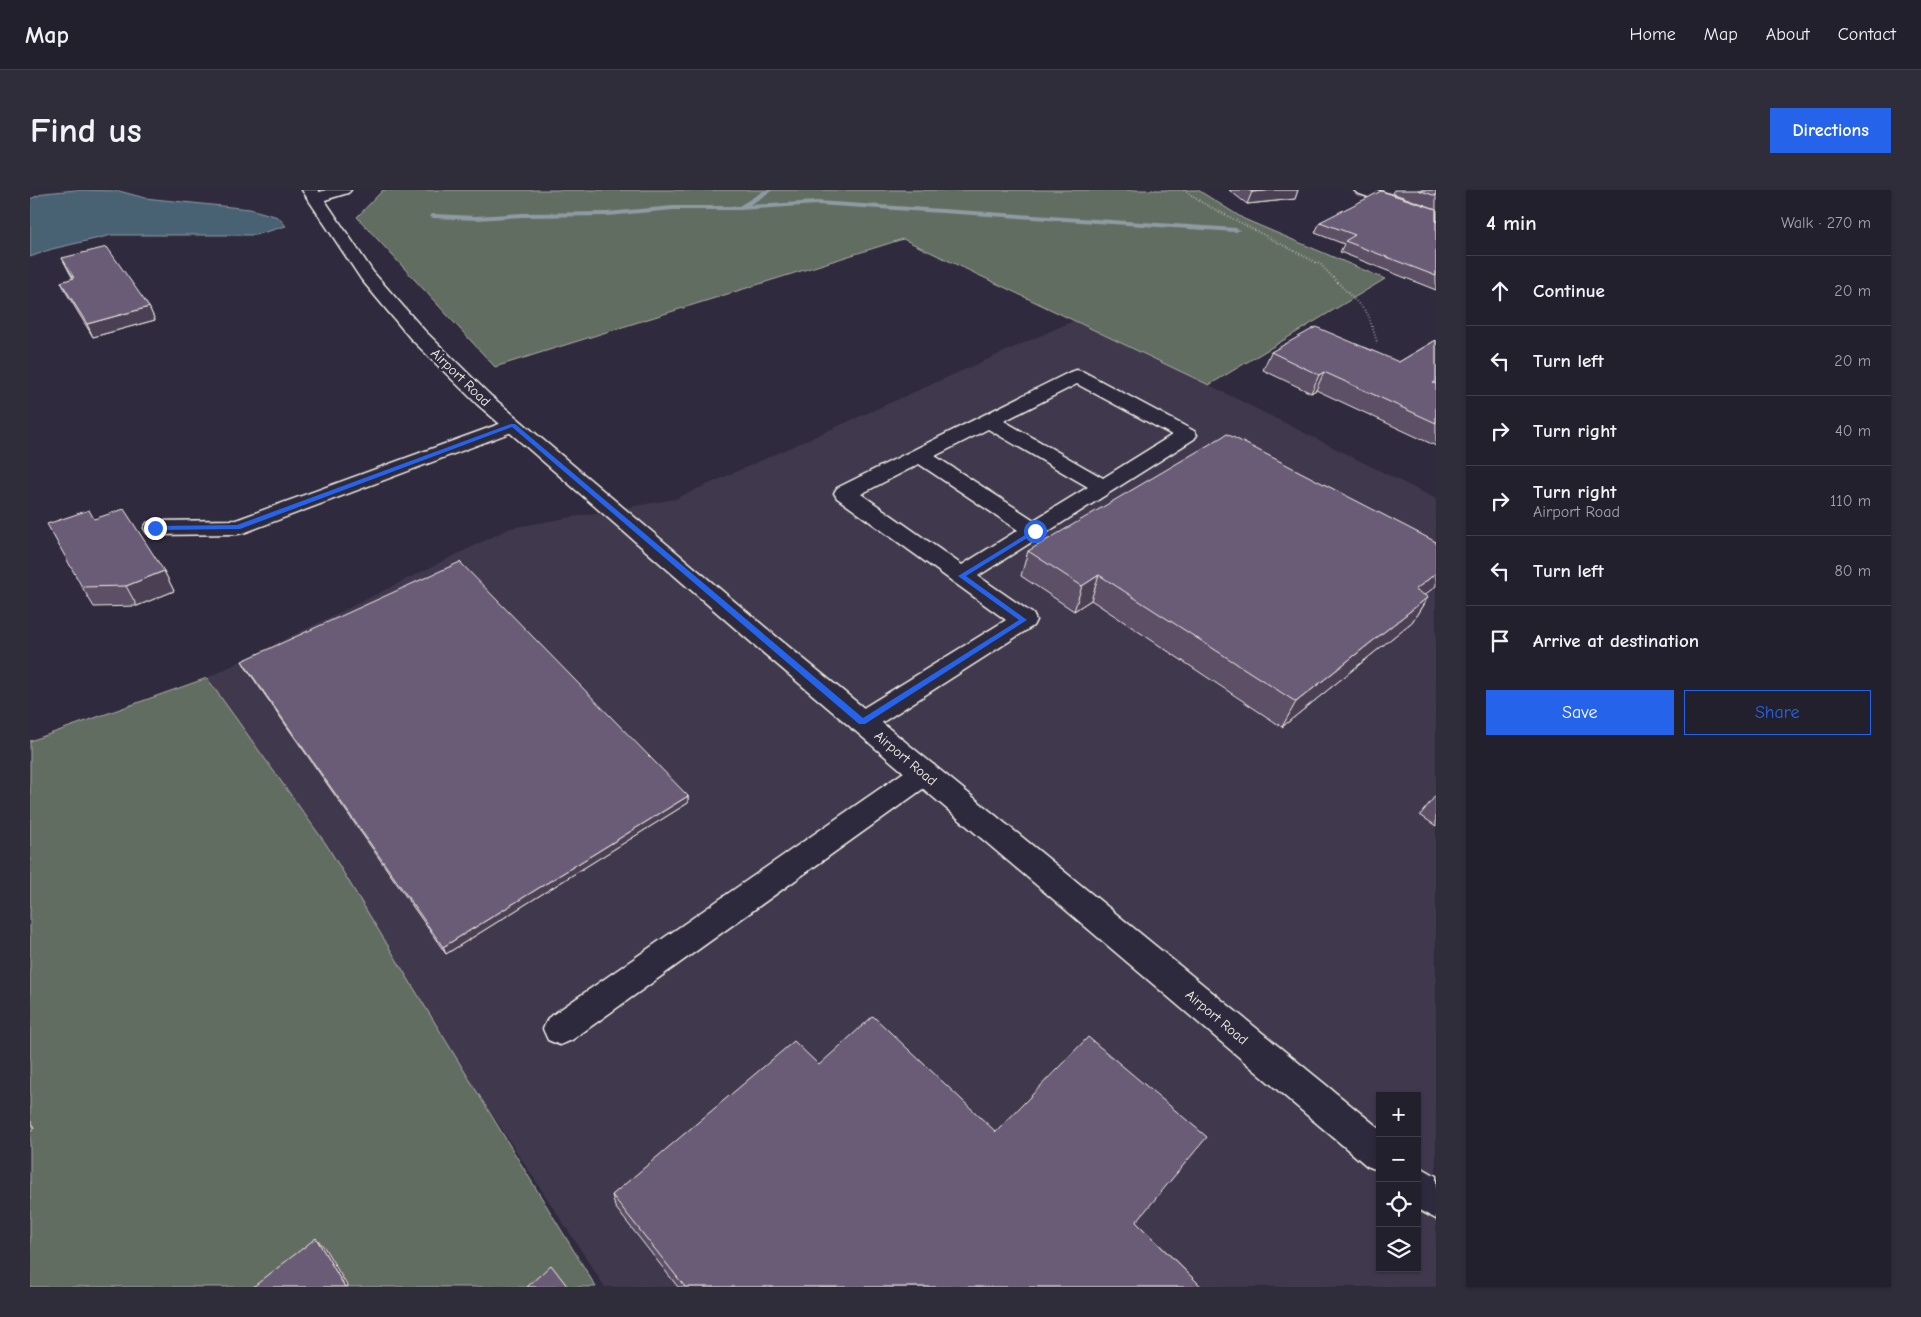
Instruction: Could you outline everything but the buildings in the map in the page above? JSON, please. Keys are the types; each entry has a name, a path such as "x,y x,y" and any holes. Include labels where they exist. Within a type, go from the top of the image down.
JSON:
{"main road":[{"path":"312,194 343,190"},
{"path":"1362,190 1436,216"},
{"name":"Airport Road","path":"312,194 367,275 417,334 484,400 862,722 1376,1150"},
{"path":"862,722 1024,620 961,576 845,493 1077,376 1188,436 961,576"},
{"path":"989,421 1104,487"},
{"path":"155,528 238,527 513,425"},
{"path":"919,456 1035,531"},
{"path":"560,1029 924,773"},
{"path":"1421,1187 1436,1200"}],"path":[{"path":"1184,190 1201,202 1321,265 1368,314 1378,345"}],"shaded area":[{"path":"1073,321 1209,385 1436,499 1436,1287 605,1287 207,678 510,528 675,499"}],"green space":[{"path":"383,190 1198,190 1244,219 1385,279 1209,385 903,239 495,367 357,217"},
{"path":"207,678 326,844 596,1287 30,1287 30,741"}],"water":[{"path":"76,190 119,191 145,198 250,209 278,217 286,226 255,235 112,235 52,249 30,257 30,199 44,193"}],"waterway":[{"path":"742,207 770,190"},
{"path":"433,216 476,218 522,215 607,214 673,208 739,208 817,203 1236,230"}],"route":[{"path":"155,528 238,527 513,425 862,722 1024,620 961,576 1035,531"}]}
